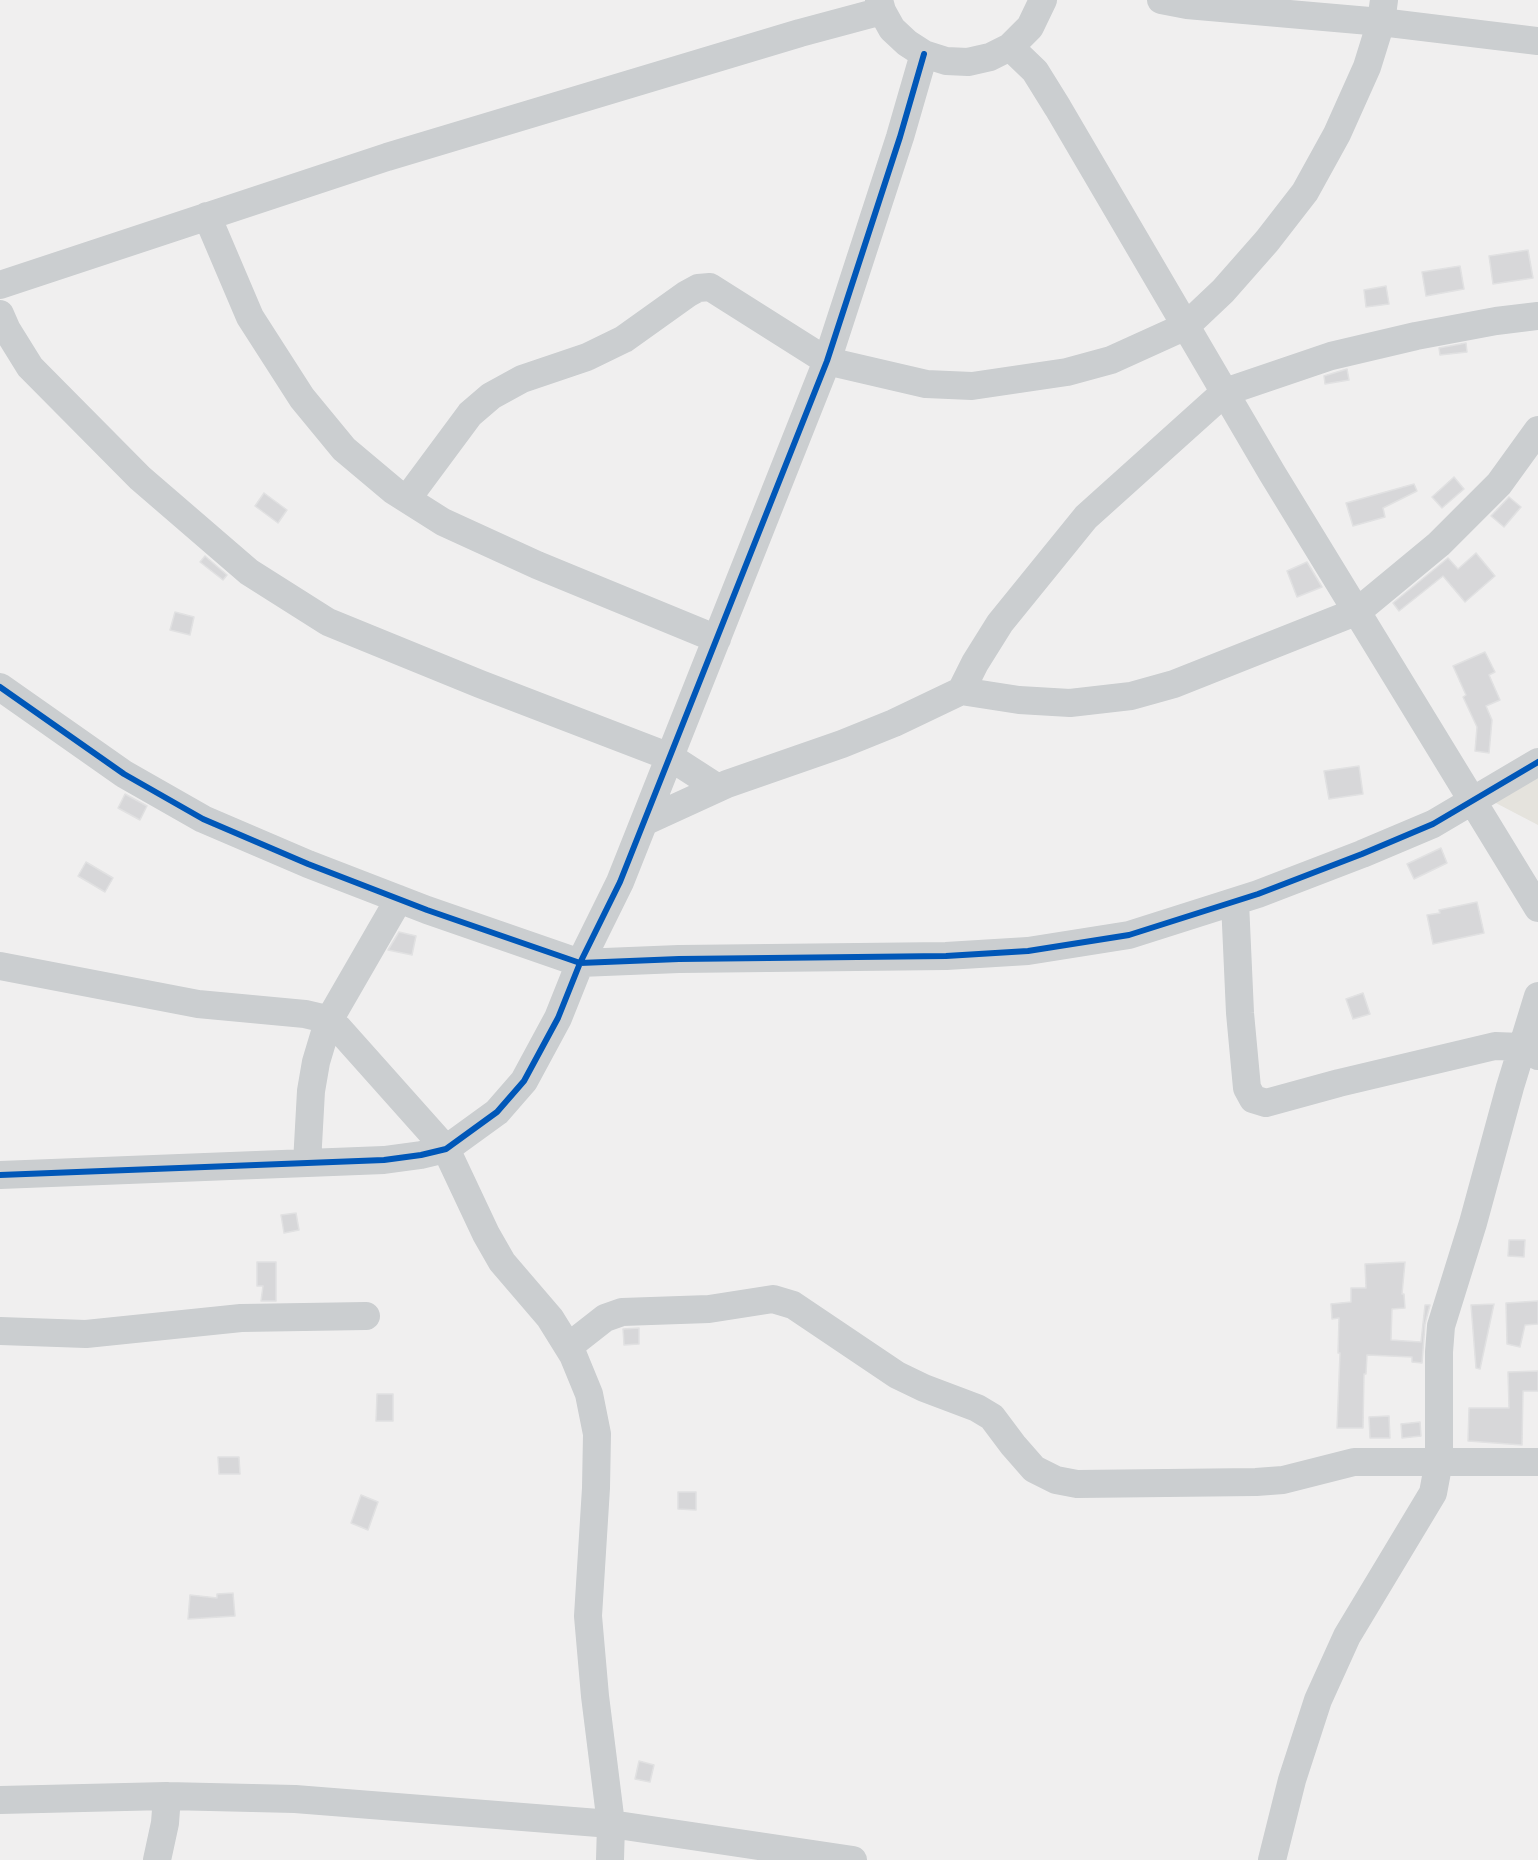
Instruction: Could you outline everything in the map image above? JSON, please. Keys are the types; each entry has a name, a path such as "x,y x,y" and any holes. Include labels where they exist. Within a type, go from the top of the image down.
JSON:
{"street":[{"path":"0,285 387,157 880,5 899,36 924,54 946,61 968,62 990,57 1010,46 1030,27 1043,0"},
{"path":"1161,0 1187,5 1382,11 1538,41"},
{"path":"407,500 470,414 491,396 522,379 587,357 624,339 698,288 710,287 827,360 926,384 972,386 1067,372 1111,360 1186,326 1223,291 1267,241 1305,192 1342,124 1367,67 1382,11"},
{"path":"1010,46 1041,80 1272,473 1538,908"},
{"path":"0,1176 384,1160 421,1155 446,1149 497,1112 524,1081 558,1018 580,963 620,882 827,360 900,137 924,54"},
{"path":"207,216 249,317 302,398 344,448 394,491 443,522 537,566 717,639"},
{"path":"0,314 30,367 141,478 249,572 328,622 480,684 670,757 718,788"},
{"path":"961,691 1000,623 1086,517 1226,392 1331,356 1416,336 1496,321 1538,316"},
{"path":"644,822 718,788 894,723 961,691 1019,700 1070,703 1131,696 1174,684 1358,611 1447,537 1498,484 1538,430"},
{"path":"0,687 124,774 203,819 308,864 399,899 580,963 679,959 946,956 1028,951 1129,935 1258,894 1433,824 1538,762"},
{"path":"307,1162 311,1091 316,1062 328,1022 399,899"},
{"path":"1235,902 1240,1013 1247,1088 1253,1099 1266,1103 1495,1046 1530,1052"},
{"path":"0,966 198,1004 305,1014 322,1018 339,1029 446,1149 486,1234 502,1262 550,1318 568,1347 589,1394 597,1434 588,1616 591,1663 611,1824 610,1860"},
{"path":"1272,1860 1293,1780 1318,1700 1347,1636 1433,1493 1439,1461 1439,1352 1442,1326 1473,1223 1530,1052 1538,996"},
{"path":"568,1347 605,1318 622,1312 709,1309 772,1299 793,1305 897,1375 977,1408 992,1417 1034,1469 1056,1480 1077,1484 1283,1480 1354,1462 1538,1462"},
{"path":"0,1331 86,1334 241,1318 366,1316"},
{"path":"158,1860 167,1796"},
{"path":"0,1800 167,1796 295,1799 611,1824 853,1860"}],"shaded area":[{"path":"1538,774 1538,825 1492,801"}],"building":[{"path":"1528,250 1533,278 1493,284 1489,256"},
{"path":"1460,266 1464,289 1426,296 1422,272"},
{"path":"1386,286 1389,304 1366,307 1364,290"},
{"path":"1466,343 1467,352 1440,355 1439,348"},
{"path":"1347,369 1349,380 1325,384 1324,376"},
{"path":"1454,477 1464,489 1442,508 1432,497"},
{"path":"1414,484 1417,491 1383,508 1385,517 1353,526 1346,503"},
{"path":"264,493 287,510 278,523 255,506"},
{"path":"1509,497 1521,507 1504,527 1491,516"},
{"path":"1476,553 1495,576 1465,602 1443,576 1399,611 1393,603 1448,558 1458,569"},
{"path":"205,556 227,575 223,580 200,562"},
{"path":"1307,562 1322,587 1297,597 1287,571"},
{"path":"175,612 194,617 190,635 170,630"},
{"path":"1485,652 1495,672 1489,675 1500,700 1486,706 1492,720 1489,753 1475,751 1477,727 1463,697 1466,695 1453,666"},
{"path":"1359,766 1363,794 1329,799 1324,771"},
{"path":"125,794 147,806 140,820 118,808"},
{"path":"1441,848 1447,863 1414,879 1407,864"},
{"path":"86,862 113,878 105,892 78,876"},
{"path":"1477,902 1484,933 1433,944 1427,915 1440,913 1439,910"},
{"path":"399,932 416,936 412,955 388,950"},
{"path":"1363,993 1370,1014 1353,1019 1346,999"},
{"path":"296,1213 299,1230 284,1233 281,1215"},
{"path":"1509,1240 1525,1240 1524,1257 1508,1256"},
{"path":"257,1262 276,1262 276,1301 261,1301 263,1286 257,1286"},
{"path":"1405,1262 1402,1294 1404,1294 1405,1308 1392,1309 1391,1340 1421,1342 1425,1305 1430,1305 1425,1324 1422,1363 1412,1362 1412,1357 1367,1355 1366,1374 1364,1374 1363,1428 1337,1428 1339,1318 1332,1319 1331,1304 1351,1302 1351,1288 1366,1288 1365,1264"},
{"path":"1538,1301 1538,1324 1525,1325 1520,1347 1507,1344 1506,1303"},
{"path":"1494,1304 1480,1369 1476,1368 1471,1305"},
{"path":"639,1328 639,1344 624,1345 623,1329"},
{"path":"1538,1371 1538,1391 1523,1391 1522,1445 1468,1441 1469,1408 1509,1408 1508,1372"},
{"path":"377,1394 393,1394 393,1421 376,1421"},
{"path":"1389,1416 1390,1438 1370,1438 1369,1417"},
{"path":"1420,1422 1421,1436 1402,1438 1401,1424"},
{"path":"218,1457 239,1457 240,1474 219,1474"},
{"path":"678,1492 696,1492 696,1510 678,1509"},
{"path":"361,1495 378,1502 368,1530 351,1523"},
{"path":"233,1593 235,1616 188,1619 190,1595 217,1598 217,1594"},
{"path":"639,1761 654,1765 650,1782 635,1779"}],"cycle path":[{"path":"0,1175 384,1160 421,1155 446,1149 497,1112 524,1081 558,1018 580,963 620,882 827,361 900,137 924,54"},
{"path":"0,687 124,774 203,819 308,864 427,910 580,963 679,959 946,956 1028,951 1129,935 1258,894 1433,824 1538,762"}]}
